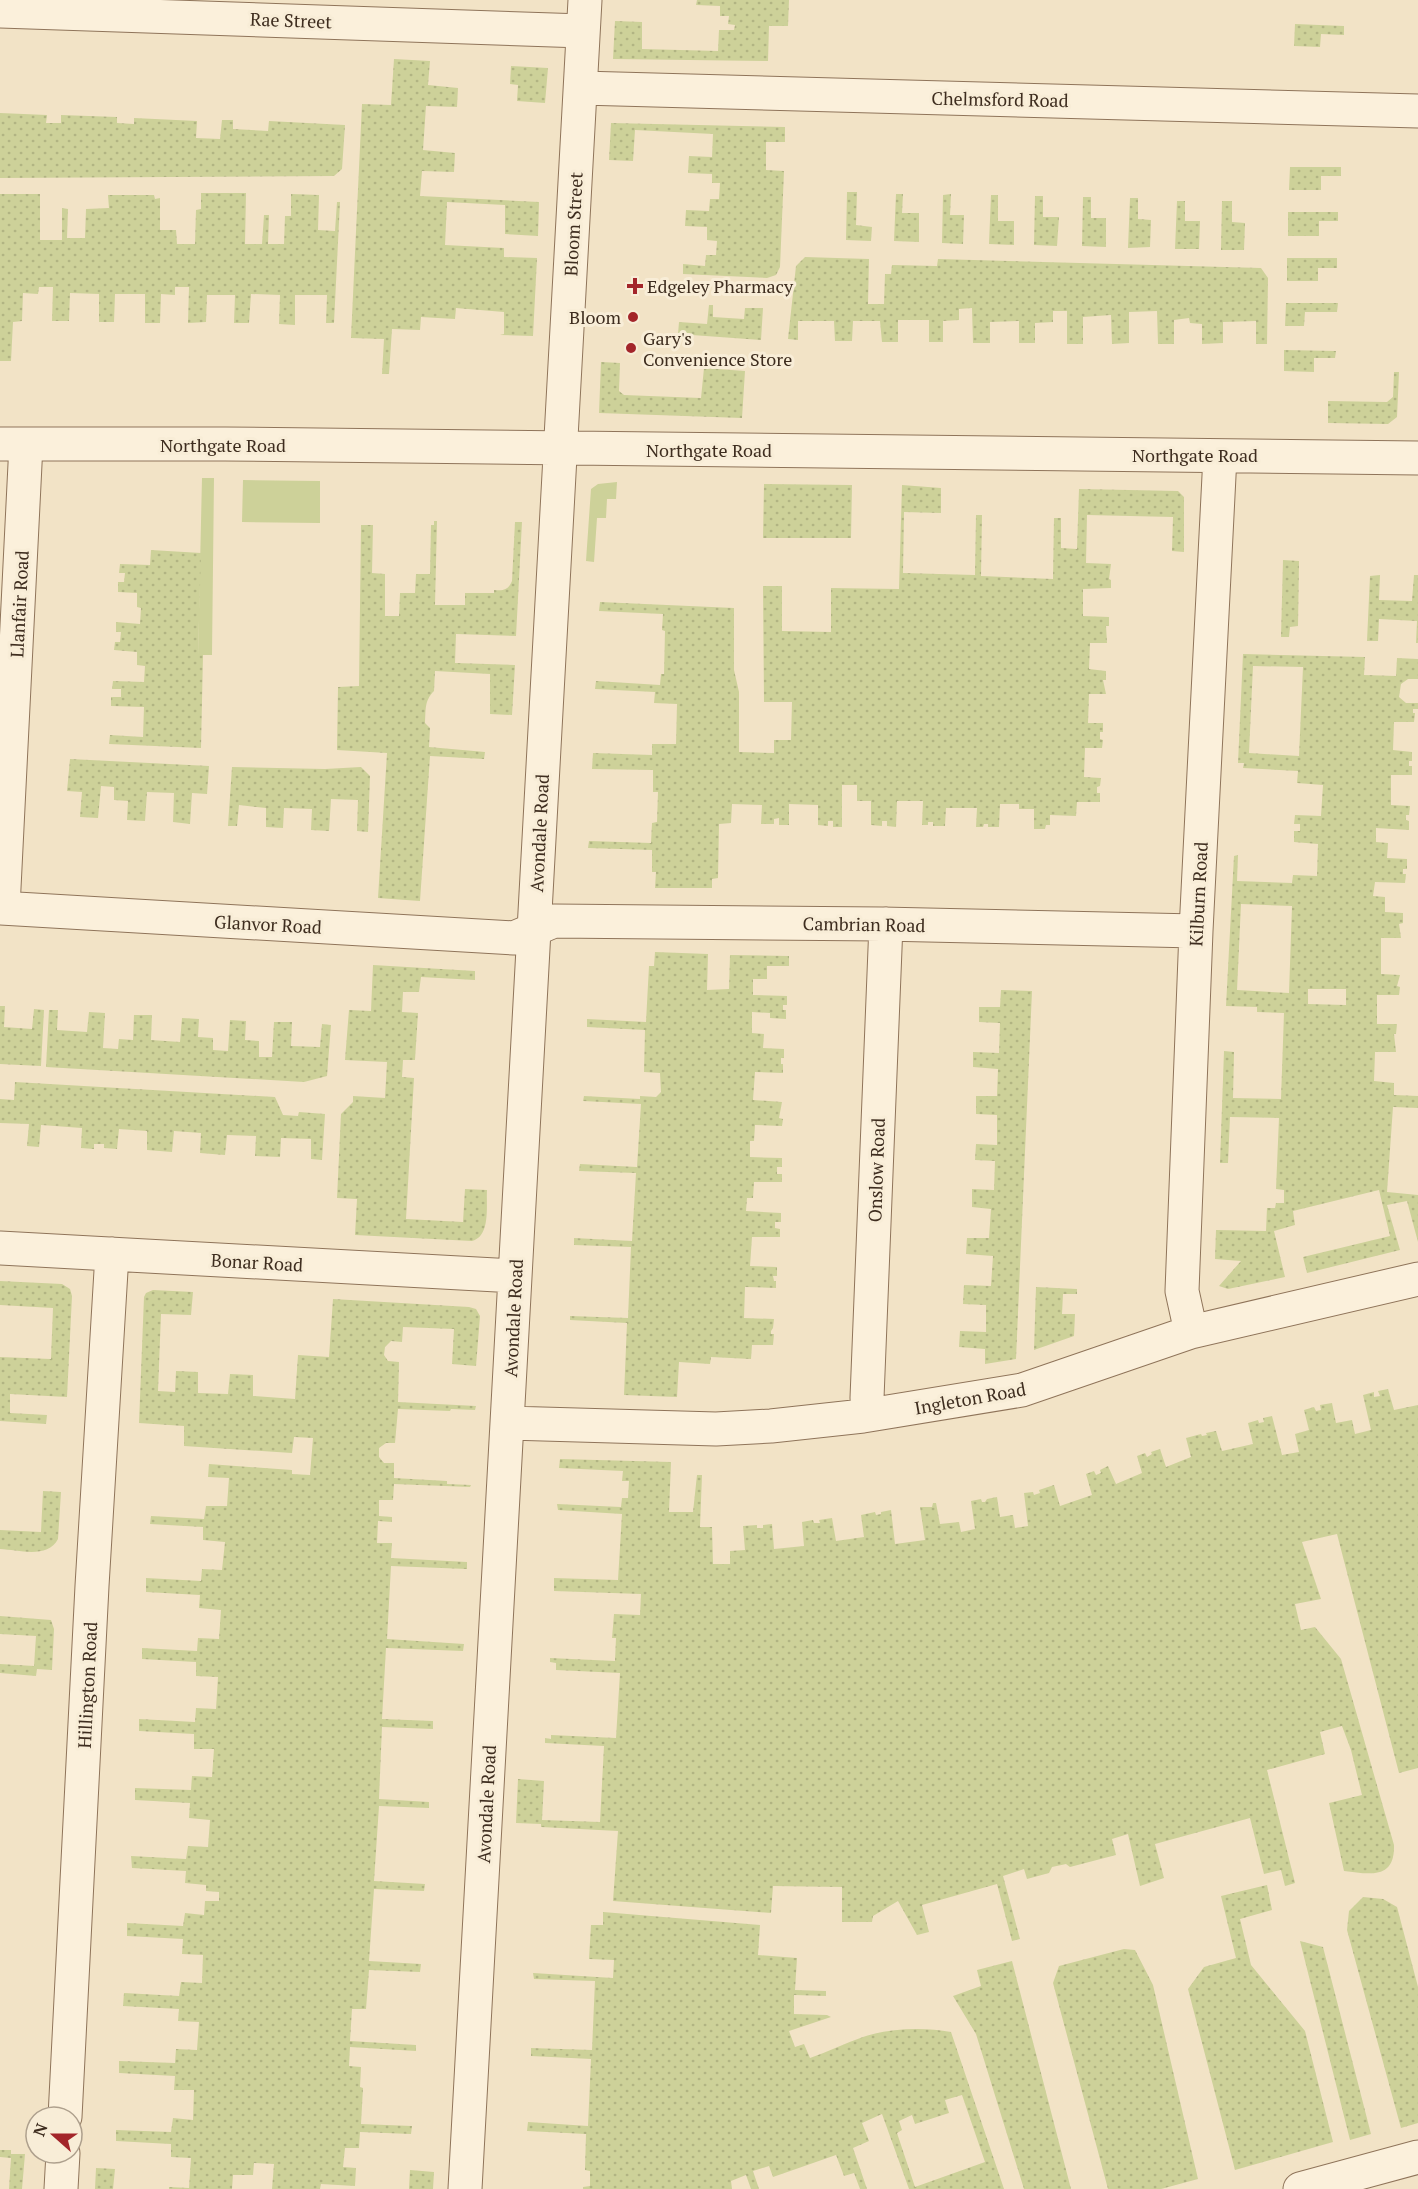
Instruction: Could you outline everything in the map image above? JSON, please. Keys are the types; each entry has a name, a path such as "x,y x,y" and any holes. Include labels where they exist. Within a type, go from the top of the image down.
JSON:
{"street":[{"name":"Rae Street","path":"0,11 584,16"},
{"name":"Bloom Street","path":"560,448 584,16"},
{"name":"Chelmsford Road","path":"581,88 1418,111"},
{"name":"Northgate Road","path":"13,444 1418,458"},
{"name":"Llanfair Road","path":"2,908 13,444"},
{"name":"Avondale Road","path":"465,2189 560,448"},
{"name":"Kilburn Road","path":"1191,1332 1182,1291 1196,931 1220,456"},
{"name":"Glanvor Road","path":"2,908 514,938 534,928"},
{"name":"Cambrian Road","path":"534,928 554,921 886,924 1196,931"},
{"name":"Onslow Road","path":"870,1414 867,1398 886,924"},
{"name":"Bonar Road","path":"0,1248 515,1276"},
{"name":"Hillington Road","path":"66,2105 92,1574 112,1254"},
{"name":"Ingleton Road","path":"507,1423 676,1429 771,1426 870,1414 1022,1390 1191,1332 1418,1279"},
{"path":"1300,2189 1418,2157"},
{"path":"61,2189 62,2165"}],"green space":[{"path":"697,0 789,0 788,26 769,26 768,61 613,59 615,21 642,22 642,49 718,51 719,30 734,30 735,25 728,24 729,16 720,16 720,6 696,5"},
{"path":"1295,24 1344,26 1344,35 1321,34 1320,47 1294,46"},
{"path":"394,59 430,61 428,85 458,88 457,107 426,106 423,150 455,153 454,172 422,171 420,196 539,202 538,236 505,234 505,205 447,202 445,245 504,248 504,257 537,258 533,336 500,335 504,334 504,312 456,308 455,319 421,317 420,330 392,329 389,374 382,374 384,339 351,338 362,104 391,105"},
{"path":"511,66 548,68 545,103 517,101 518,85 510,84"},
{"path":"0,113 47,115 46,123 61,123 61,115 117,117 117,123 134,124 134,118 197,121 196,138 220,139 222,120 233,120 233,129 268,131 269,121 345,125 342,169 334,176 0,178"},
{"path":"611,123 785,127 785,142 766,142 766,170 784,171 780,267 776,275 767,278 683,274 683,264 705,266 706,255 716,255 717,241 707,240 707,227 685,226 686,210 709,211 710,199 719,199 720,183 712,183 712,174 688,173 689,156 712,157 713,134 635,130 633,161 609,160"},
{"path":"1290,167 1341,167 1341,176 1321,176 1321,190 1289,190"},
{"path":"847,192 857,192 856,225 872,227 871,241 846,240"},
{"path":"201,193 246,193 245,244 262,244 264,215 269,215 268,244 284,244 285,216 291,216 291,194 319,195 318,230 335,231 337,202 340,202 334,323 326,323 327,295 295,295 295,325 279,324 280,295 251,294 249,323 234,323 235,295 207,295 206,322 188,323 189,287 175,287 175,295 161,294 160,323 145,323 145,294 115,294 114,322 99,322 99,294 70,293 69,321 52,321 53,287 39,287 38,294 23,293 22,321 13,322 11,361 0,361 0,194 40,194 40,240 62,240 62,208 68,209 67,238 85,238 86,209 109,208 108,195 154,195 155,199 160,198 160,230 176,230 177,244 195,244 196,210 201,209"},
{"path":"896,194 903,194 902,213 919,213 919,242 894,241"},
{"path":"951,194 950,215 964,215 963,244 942,243 943,195"},
{"path":"991,195 998,195 998,221 1014,221 1014,245 989,244"},
{"path":"1035,196 1043,196 1043,217 1059,217 1057,246 1034,245"},
{"path":"1083,197 1091,197 1091,218 1106,218 1106,247 1082,246"},
{"path":"1130,198 1138,198 1138,219 1151,220 1150,247 1128,248"},
{"path":"1177,201 1185,201 1185,221 1200,221 1199,249 1175,249"},
{"path":"1222,201 1232,201 1232,222 1245,223 1244,250 1221,250"},
{"path":"1288,212 1338,212 1338,221 1319,221 1319,236 1288,236"},
{"path":"805,257 869,259 868,304 884,304 885,274 891,274 892,265 937,266 938,259 1261,268 1268,278 1267,344 1256,344 1256,321 1223,322 1223,343 1202,344 1202,324 1190,323 1189,318 1174,320 1174,344 1158,344 1157,311 1129,312 1129,343 1112,344 1111,315 1083,317 1083,344 1067,344 1067,311 1053,311 1053,322 1035,323 1035,343 1019,343 1019,321 990,322 990,343 973,343 972,308 959,309 959,320 943,321 943,342 929,342 929,320 898,320 898,342 882,342 880,321 853,321 852,341 835,341 834,321 798,321 798,340 788,339 796,266"},
{"path":"1287,258 1337,258 1337,268 1318,268 1318,281 1287,281"},
{"path":"1286,303 1338,303 1337,312 1305,312 1304,326 1285,326"},
{"path":"709,305 713,305 713,317 744,319 745,308 763,308 761,340 678,334 679,322 707,324"},
{"path":"1284,350 1336,351 1335,358 1314,358 1314,372 1284,371"},
{"path":"601,362 620,363 619,391 624,395 701,398 704,368 745,371 742,418 599,413"},
{"path":"1394,372 1399,372 1397,417 1388,424 1328,423 1328,401 1387,402 1393,397"},
{"path":"202,478 214,478 212,655 198,655"},
{"path":"243,480 320,481 320,523 242,522"},
{"path":"617,482 616,499 607,499 606,518 597,518 594,562 586,561 591,489 598,484"},
{"path":"764,484 852,485 851,538 763,538"},
{"path":"902,485 941,488 941,513 904,512 903,573 975,575 976,515 982,515 981,576 1053,579 1054,518 1061,518 1061,548 1077,549 1079,489 1178,491 1184,497 1184,552 1172,551 1173,517 1087,515 1086,563 1111,564 1109,579 1111,588 1083,589 1083,616 1109,617 1109,626 1106,626 1107,643 1090,643 1089,669 1106,671 1106,680 1103,680 1106,694 1089,694 1088,723 1103,723 1100,739 1103,740 1102,748 1085,748 1084,777 1101,778 1100,786 1097,787 1100,802 1077,802 1076,816 1050,815 1050,825 1046,825 1045,829 1034,829 1034,809 1019,809 1019,804 1000,804 999,827 988,827 988,824 984,824 983,827 976,827 977,808 946,808 945,826 933,826 933,822 922,825 923,801 897,801 896,827 887,826 887,821 882,821 882,826 871,825 871,801 857,801 857,785 842,785 842,827 833,827 833,821 828,821 828,826 818,825 818,805 789,804 789,825 779,825 779,818 774,819 774,824 761,824 762,805 732,804 731,823 719,824 718,878 712,879 712,888 655,888 656,872 652,872 652,850 588,848 589,841 651,843 652,823 657,822 658,792 653,792 653,770 592,769 593,753 652,755 652,744 676,744 677,704 654,703 655,692 595,689 596,681 660,685 661,674 664,674 663,614 599,611 600,602 734,608 734,670 739,692 739,752 774,753 774,740 791,740 792,702 764,702 763,586 782,586 782,631 831,632 831,588 899,589"},
{"path":"434,521 437,521 435,605 465,605 465,593 494,593 494,590 507,588 512,581 515,522 522,522 516,636 456,634 455,663 515,665 512,715 490,714 490,674 435,671 434,691 427,702 426,710 425,723 430,728 429,747 485,752 484,759 430,756 420,901 378,898 387,753 337,750 338,687 359,686 361,525 373,525 372,573 385,574 385,616 399,616 400,593 415,593 416,574 430,574 431,525 434,525"},
{"path":"151,550 201,553 198,654 203,655 201,748 109,744 110,735 143,737 144,707 111,706 111,697 121,697 121,689 112,689 113,681 144,682 145,666 137,665 137,652 114,650 115,642 120,642 121,632 116,632 116,622 140,624 141,608 137,607 137,593 118,592 118,582 124,582 125,573 119,573 120,564 150,565"},
{"path":"1283,560 1299,561 1298,626 1290,627 1289,637 1281,637"},
{"path":"1380,575 1379,600 1412,601 1414,575 1418,575 1418,643 1416,643 1417,621 1379,619 1378,641 1367,641 1370,576"},
{"path":"1243,654 1365,657 1364,675 1396,676 1397,658 1418,659 1418,679 1408,679 1401,684 1399,697 1406,703 1418,703 1418,709 1413,709 1414,722 1394,722 1393,750 1412,752 1412,761 1409,761 1409,766 1412,766 1412,775 1391,775 1391,805 1410,806 1409,815 1406,815 1409,830 1376,828 1376,842 1388,843 1387,858 1407,859 1407,869 1403,869 1403,874 1406,874 1405,883 1375,882 1373,896 1385,897 1385,912 1403,913 1403,923 1399,924 1401,938 1381,938 1381,974 1400,975 1397,986 1400,987 1399,995 1377,995 1377,1024 1397,1024 1396,1034 1394,1034 1396,1052 1375,1052 1374,1081 1394,1083 1394,1095 1418,1096 1418,1108 1393,1107 1387,1192 1418,1195 1418,1242 1407,1201 1387,1205 1400,1250 1307,1273 1303,1257 1390,1236 1379,1190 1293,1211 1295,1225 1274,1231 1285,1277 1228,1289 1219,1286 1241,1261 1215,1259 1216,1230 1266,1231 1267,1208 1275,1208 1276,1203 1284,1203 1284,1190 1276,1189 1279,1118 1230,1117 1228,1163 1220,1163 1224,1051 1234,1052 1233,1098 1281,1099 1284,1013 1257,1012 1257,1007 1226,1006 1234,856 1238,855 1237,881 1292,883 1293,875 1317,876 1318,844 1294,842 1294,831 1300,831 1300,824 1294,824 1295,815 1321,816 1323,785 1297,783 1298,771 1243,768 1244,763 1238,763","holes":["1253,666 1303,667 1299,756 1249,753","1241,904 1292,906 1289,993 1237,990","1308,989 1346,989 1346,1005 1308,1004"]},
{"path":"70,759 209,766 207,794 192,793 190,824 173,822 174,793 147,792 145,821 127,820 128,801 114,800 114,787 101,786 98,818 80,817 82,792 67,791"},
{"path":"232,767 325,769 361,767 370,776 368,832 357,831 358,800 331,799 329,831 311,830 312,809 284,808 283,828 266,827 266,808 239,805 237,826 228,826"},
{"path":"655,952 708,954 707,990 729,989 730,955 789,956 789,966 767,966 767,979 753,979 753,995 787,996 787,1005 783,1005 783,1010 786,1010 786,1019 770,1018 770,1013 752,1012 752,1033 764,1034 763,1048 784,1049 784,1058 781,1058 783,1073 755,1072 753,1100 782,1102 779,1118 783,1119 782,1126 755,1125 754,1141 750,1141 750,1157 782,1158 782,1167 777,1167 777,1174 782,1174 782,1182 754,1182 753,1198 747,1198 746,1211 781,1213 781,1222 775,1222 775,1228 780,1229 780,1237 752,1237 750,1266 777,1267 777,1276 773,1276 776,1288 745,1287 744,1318 774,1319 771,1331 771,1334 774,1334 773,1345 752,1345 751,1359 711,1357 710,1364 679,1362 677,1397 624,1395 627,1323 570,1320 570,1316 628,1318 631,1247 574,1245 574,1238 632,1241 636,1173 579,1171 580,1164 637,1167 641,1104 583,1101 584,1096 640,1099 640,1096 656,1097 661,1092 660,1073 644,1072 645,1030 587,1027 587,1019 646,1022 649,966 654,966"},
{"path":"373,965 475,971 475,980 421,977 419,992 403,992 402,1012 418,1013 415,1060 403,1060 402,1077 414,1078 406,1219 463,1222 465,1189 487,1190 485,1227 478,1238 472,1241 355,1235 357,1199 337,1198 341,1114 353,1102 353,1096 385,1098 387,1062 345,1060 349,1010 371,1011"},
{"path":"1001,990 1032,991 1016,1359 985,1364 985,1349 959,1347 960,1331 986,1332 986,1305 963,1304 964,1285 991,1286 993,1256 966,1254 967,1238 989,1238 991,1209 972,1207 972,1189 994,1190 995,1161 975,1160 976,1144 997,1145 997,1115 976,1114 976,1096 997,1096 998,1069 973,1067 973,1052 999,1053 1000,1023 979,1022 979,1007 1000,1007"},
{"path":"0,1006 5,1006 4,1027 32,1029 34,1009 44,1010 41,1066 0,1064"},
{"path":"49,1010 58,1010 57,1030 87,1032 89,1012 105,1013 103,1048 118,1049 119,1039 133,1040 134,1015 152,1015 151,1040 180,1042 182,1018 199,1019 198,1037 213,1038 213,1050 228,1051 230,1020 246,1021 245,1040 259,1041 259,1057 272,1057 274,1022 292,1022 291,1046 320,1047 322,1024 331,1025 327,1076 304,1082 46,1067"},
{"path":"15,1082 275,1097 283,1115 298,1116 299,1112 325,1114 322,1160 311,1159 311,1139 281,1138 280,1157 255,1156 256,1136 227,1135 225,1155 200,1153 201,1133 174,1131 172,1152 147,1150 147,1131 119,1129 117,1149 104,1148 104,1144 94,1144 94,1149 81,1148 82,1128 41,1125 39,1147 27,1146 29,1124 0,1123 0,1099 14,1100"},
{"path":"0,1281 62,1284 70,1289 72,1296 67,1397 10,1394 10,1413 47,1415 46,1424 0,1421 0,1357 51,1359 53,1308 0,1305"},
{"path":"1036,1287 1077,1289 1077,1294 1063,1294 1062,1314 1075,1314 1074,1336 1034,1350"},
{"path":"153,1290 193,1292 191,1315 161,1314 158,1391 175,1392 176,1371 198,1372 198,1393 228,1394 230,1374 253,1375 253,1396 295,1399 298,1355 329,1357 333,1299 469,1307 476,1309 480,1316 476,1366 452,1364 454,1329 403,1327 402,1342 391,1341 385,1347 384,1355 388,1361 399,1362 398,1402 476,1406 475,1410 451,1409 450,1411 398,1409 395,1443 386,1443 379,1448 379,1457 384,1463 394,1463 394,1478 447,1481 447,1484 471,1485 470,1487 394,1484 393,1500 379,1500 379,1516 392,1517 392,1522 378,1521 377,1543 392,1543 391,1558 467,1562 467,1569 391,1566 387,1639 464,1644 463,1651 386,1648 382,1719 433,1721 433,1729 382,1727 379,1799 429,1802 429,1808 379,1806 374,1881 425,1884 424,1891 374,1889 369,1961 421,1964 420,1972 369,1970 366,2009 352,2009 350,2041 416,2045 416,2051 350,2047 349,2066 361,2067 360,2087 363,2088 361,2124 412,2126 411,2134 360,2132 359,2148 345,2148 343,2167 356,2168 355,2186 321,2184 320,2189 272,2189 274,2164 254,2163 253,2175 233,2175 232,2189 169,2189 169,2187 189,2188 191,2158 171,2157 171,2144 116,2141 116,2130 171,2132 173,2118 193,2120 194,2090 174,2090 175,2076 119,2073 119,2061 175,2063 176,2049 197,2050 199,2022 178,2021 179,2009 123,2006 124,1993 179,1996 181,1982 202,1983 203,1955 182,1954 183,1939 127,1936 127,1923 183,1926 185,1913 204,1915 205,1901 219,1901 219,1892 206,1891 206,1885 185,1883 186,1871 132,1868 131,1856 186,1859 188,1846 208,1847 210,1820 189,1818 190,1803 135,1800 135,1788 191,1790 192,1776 212,1777 214,1749 194,1749 194,1734 139,1731 139,1719 195,1722 196,1708 216,1709 218,1677 196,1676 196,1662 142,1659 142,1648 197,1651 198,1638 219,1639 221,1610 199,1608 200,1595 146,1592 146,1578 201,1581 202,1569 222,1570 225,1542 203,1540 203,1527 150,1524 151,1516 204,1519 206,1506 227,1506 229,1478 208,1477 209,1464 292,1470 292,1474 310,1475 313,1438 294,1437 292,1453 184,1446 184,1426 139,1423 144,1297 146,1293"},
{"path":"1388,1389 1394,1410 1418,1405 1418,1768 1399,1773 1337,1534 1302,1542 1321,1599 1295,1604 1301,1630 1315,1627 1341,1659 1394,1845 1390,1864 1379,1872 1344,1871 1329,1803 1362,1795 1351,1750 1342,1726 1320,1732 1325,1754 1267,1770 1295,1883 1285,1886 1281,1870 1264,1874 1250,1818 1155,1844 1164,1878 1140,1886 1128,1834 1112,1839 1116,1855 1070,1867 1066,1864 1052,1867 1049,1873 1027,1879 1024,1869 1003,1876 1020,1939 1012,1941 997,1884 922,1905 929,1932 917,1935 898,1901 873,1916 872,1922 842,1922 842,1887 773,1886 771,1913 613,1901 618,1831 541,1827 541,1824 516,1823 518,1779 544,1781 542,1820 600,1822 604,1746 545,1743 545,1738 551,1739 551,1735 616,1738 620,1673 556,1670 556,1663 550,1662 550,1658 615,1661 616,1638 612,1638 614,1614 640,1615 641,1594 554,1591 554,1578 618,1580 622,1514 558,1510 557,1504 621,1507 622,1498 628,1498 629,1481 622,1481 623,1471 559,1468 560,1459 671,1462 669,1512 693,1512 697,1475 702,1475 700,1527 712,1527 713,1564 730,1564 730,1551 745,1550 743,1526 757,1525 757,1528 763,1528 763,1525 772,1524 774,1549 804,1546 802,1522 813,1520 814,1523 820,1523 819,1520 832,1518 836,1541 864,1537 861,1515 875,1512 876,1515 891,1510 895,1544 925,1540 920,1507 932,1507 933,1503 936,1503 940,1524 959,1522 961,1532 975,1529 971,1501 981,1499 985,1502 987,1499 997,1497 1000,1517 1013,1515 1015,1528 1028,1526 1024,1493 1033,1492 1034,1495 1040,1493 1039,1490 1054,1485 1060,1506 1092,1495 1086,1474 1094,1471 1096,1475 1108,1466 1116,1484 1142,1473 1137,1456 1145,1453 1147,1457 1152,1454 1151,1452 1160,1449 1166,1467 1191,1457 1186,1438 1201,1434 1202,1436 1207,1435 1206,1433 1216,1431 1222,1451 1253,1444 1248,1423 1258,1420 1259,1423 1264,1422 1263,1418 1272,1416 1282,1455 1299,1452 1295,1434 1309,1430 1304,1410 1314,1407 1316,1411 1321,1410 1320,1405 1332,1403 1336,1423 1352,1420 1355,1434 1371,1430 1363,1395 1374,1392 1374,1397 1380,1396 1378,1391"},
{"path":"43,1491 61,1492 58,1539 47,1549 40,1551 0,1549 0,1530 41,1532"},
{"path":"0,1616 51,1620 54,1629 52,1670 37,1669 36,1676 0,1673 0,1664 34,1666 36,1636 0,1634"},
{"path":"1267,1885 1272,1910 1240,1919 1251,1965 1305,2031 1333,2142 1235,2170 1188,1989 1204,1967 1236,1958 1221,1896"},
{"path":"1363,1897 1383,1899 1397,1907 1418,1987 1418,2123 1401,2128 1347,1930 1349,1911"},
{"path":"603,1912 760,1925 758,1955 797,1958 795,1990 826,1991 826,1996 794,1995 794,2014 831,2017 789,2031 795,2047 804,2044 810,2058 873,2034 918,2029 951,2032 1004,2189 909,2189 882,2114 862,2123 869,2141 853,2148 867,2189 860,2189 854,2173 844,2176 836,2155 773,2177 769,2166 753,2171 759,2189 751,2189 746,2175 731,2181 732,2189 583,2189 583,2187 590,2186 590,2171 585,2170 586,2134 527,2131 528,2122 588,2126 591,2059 531,2056 531,2048 592,2050 595,1981 534,1979 533,1973 613,1978 614,1960 589,1959 591,1925 603,1925","holes":["962,2095 985,2162 915,2187 897,2133 902,2130 899,2121 912,2115 915,2124 949,2113 945,2100"]},
{"path":"1300,1941 1323,1947 1371,2134 1350,2140"},
{"path":"1124,1949 1135,1950 1153,1985 1198,2179 1161,2189 1108,2189 1053,1983 1059,1966"},
{"path":"1012,1961 1071,2189 1024,2189 976,2034 953,1996 981,1986 977,1970"},
{"path":"0,2150 11,2150 11,2154 24,2154 22,2189 9,2189 11,2158 0,2157"},
{"path":"96,2168 115,2169 113,2189 95,2189"},
{"path":"410,2170 434,2172 433,2189 409,2189"}],"place":[{"name":"Edgeley Pharmacy","path":"635,286"},
{"name":"Bloom","path":"633,317"},
{"name":"Gary's Convenience Store","path":"631,348"}]}
